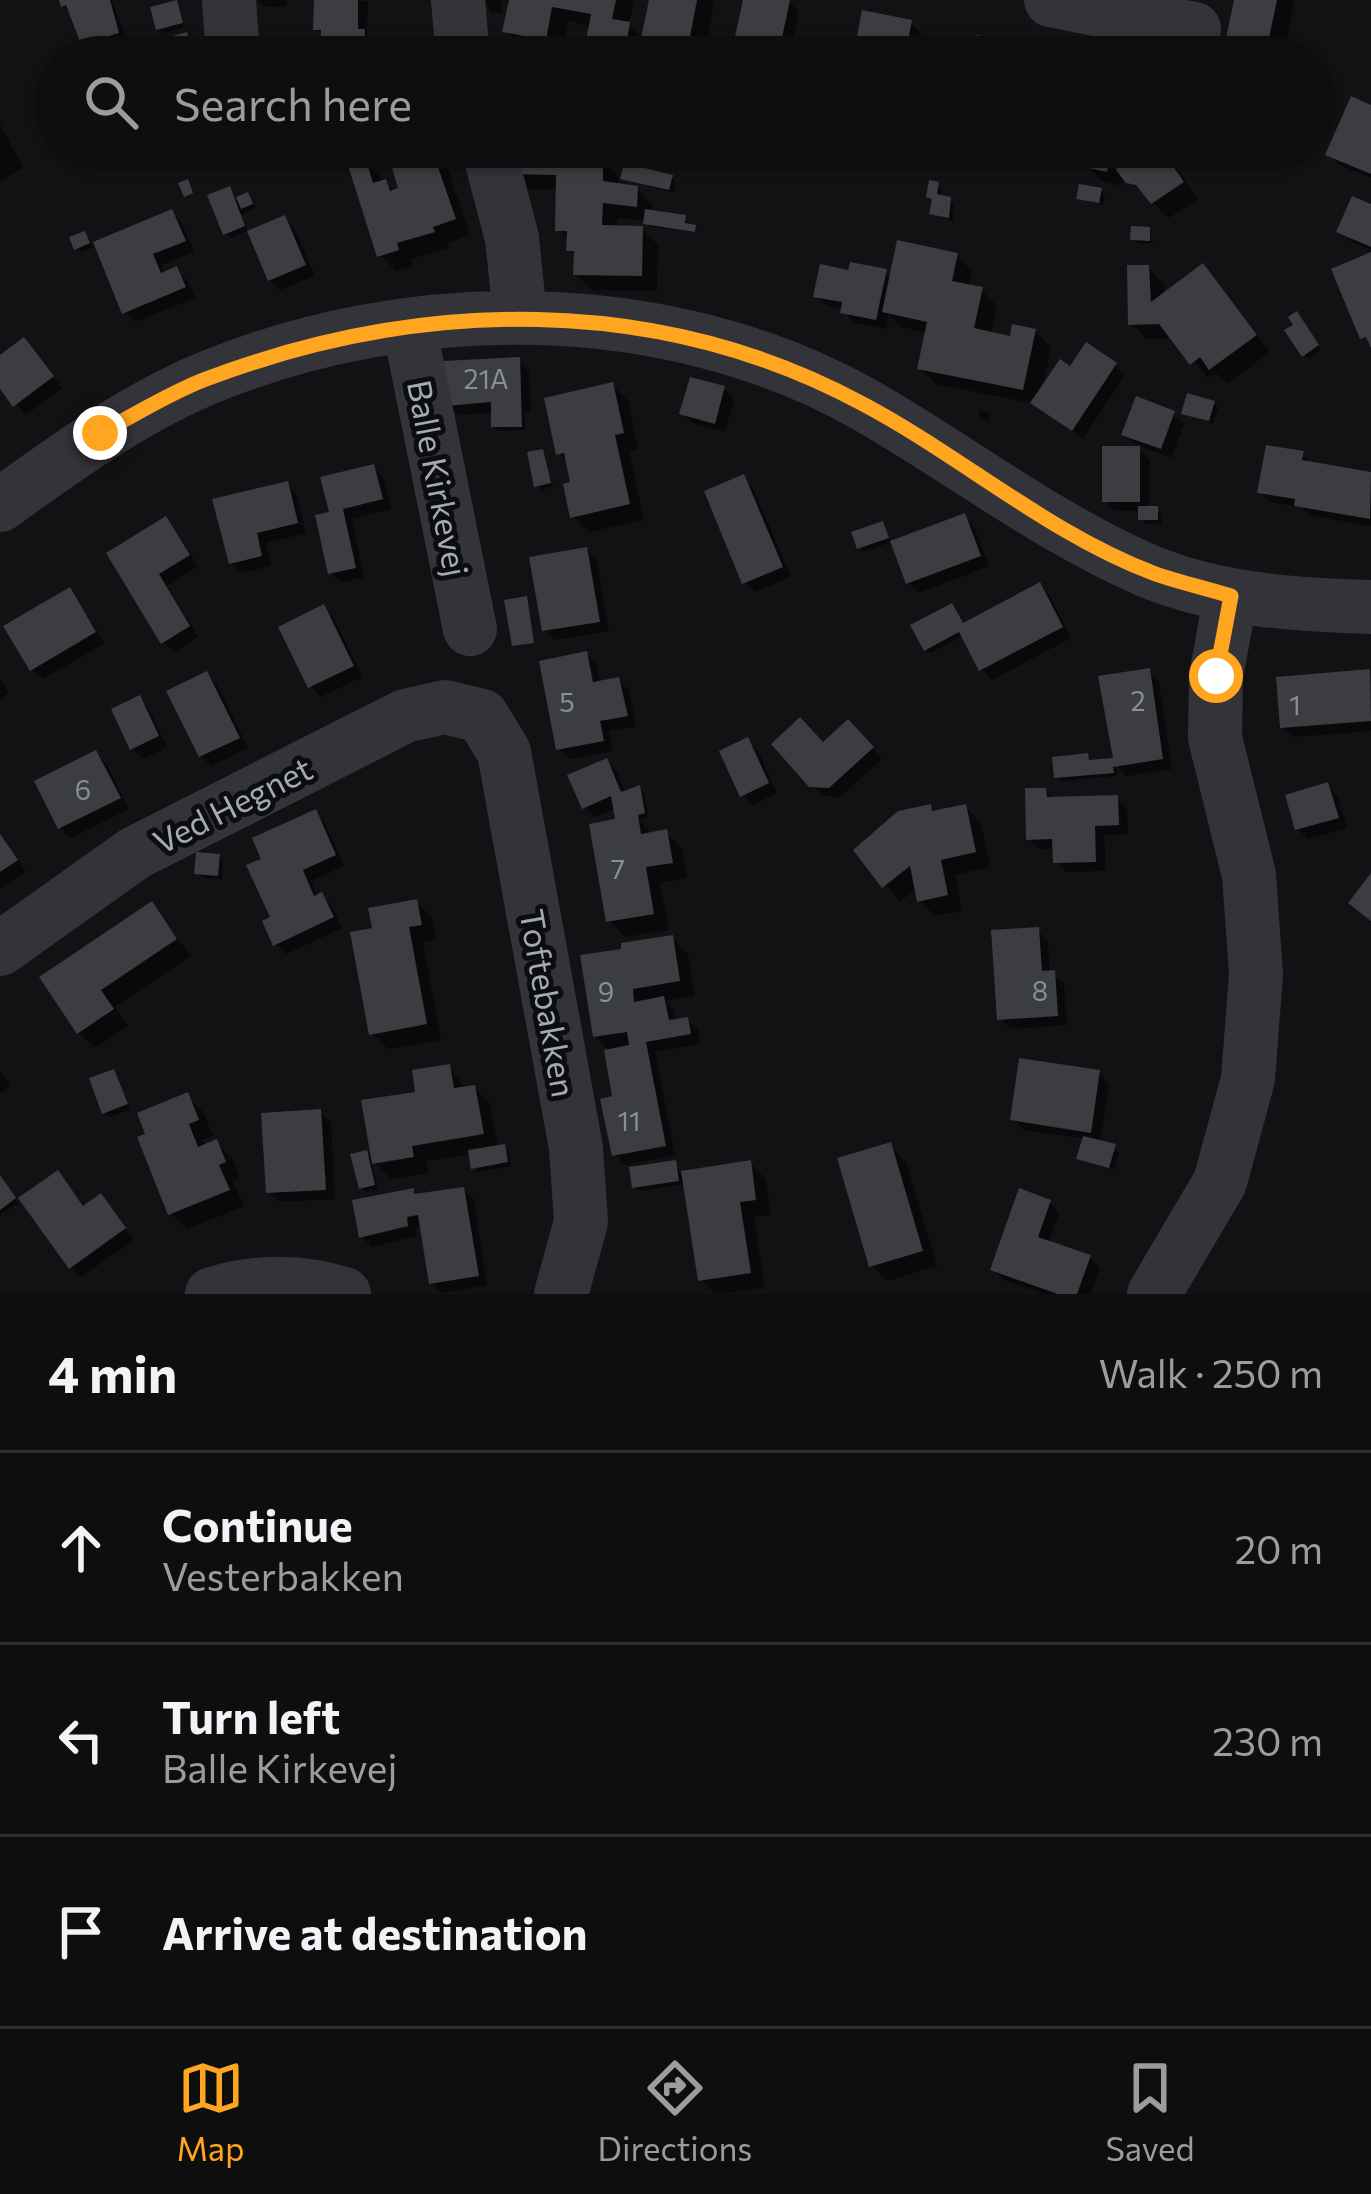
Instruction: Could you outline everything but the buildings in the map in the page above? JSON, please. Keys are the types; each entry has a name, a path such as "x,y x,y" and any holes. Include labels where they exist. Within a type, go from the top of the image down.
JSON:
{"street":[{"path":"229,0 231,36"},
{"path":"458,0 461,36"},
{"path":"1051,0 1194,29"},
{"path":"494,168 512,238 520,316"},
{"path":"0,505 100,433 201,381 312,344 409,326 520,316 632,326 757,355 864,404 1068,531 1151,572 1231,596 1371,607"},
{"name":"Balle Kirkevej","path":"409,326 470,629"},
{"path":"1154,1294 1220,1182 1248,1079 1256,974 1249,875 1215,738 1216,676 1231,596"},
{"name":"Ved Hegnet","path":"0,949 135,854 405,716 445,707 482,716"},
{"name":"Toftebakken","path":"482,716 504,752 576,1148 581,1222 561,1294"},
{"path":"212,1294 278,1283 344,1294"}],"route":[{"path":"100,433 201,381 312,344 409,326 520,316 632,326 757,355 864,404 1068,531 1151,572 1231,596 1216,676"}]}
